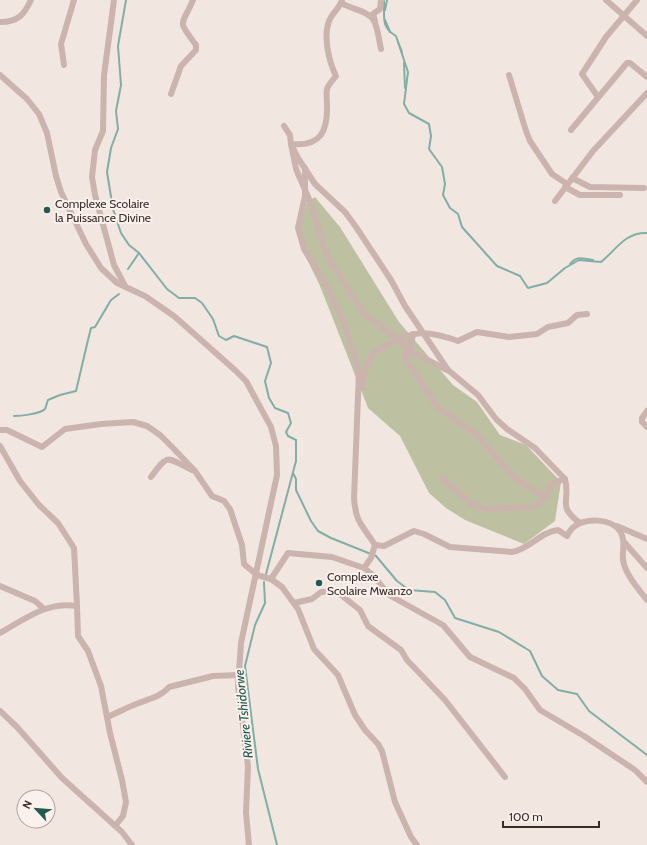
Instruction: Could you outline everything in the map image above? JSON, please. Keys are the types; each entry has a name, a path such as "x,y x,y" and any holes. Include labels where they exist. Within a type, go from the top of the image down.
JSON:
{"street":[{"path":"0,22 10,22 25,14 31,0"},
{"path":"64,65 61,44 74,0"},
{"path":"114,0 104,75 103,131 92,161 92,177 95,195 114,265 125,286"},
{"path":"171,94 181,66 196,50 196,45 183,28 182,22 193,0"},
{"path":"381,0 380,9 374,14 381,49"},
{"path":"606,0 647,36"},
{"path":"598,97 582,74 606,37 638,0"},
{"path":"291,144 306,145 316,140 324,133 328,119 327,88 336,76 330,64 327,30 333,12 342,2 352,9 369,16 375,21"},
{"path":"571,130 627,63 630,63 647,77"},
{"path":"0,75 27,99 39,114 46,133 61,192 86,244 110,278 117,283 145,296 174,316 236,371 246,381 271,427 276,446 278,475 241,642 238,675 238,686 248,766 246,813 249,845"},
{"path":"509,75 530,141 552,174 580,195 620,195"},
{"path":"555,201 593,152 647,93"},
{"path":"284,126 290,135 296,168 329,259 365,315 410,351 448,370 478,395 501,424 535,448 565,479 567,486 565,504 568,514 580,523"},
{"path":"291,144 315,184 345,212 356,227 448,370"},
{"path":"305,168 304,205 299,218 298,228 304,249 326,284 351,342 359,371 359,398 354,478 355,509 360,524 375,547"},
{"path":"572,178 590,187 644,188"},
{"path":"359,398 367,364 373,353 396,339 423,332 436,333 458,341 477,332 509,337 537,334 548,327 568,323 577,315 587,314"},
{"path":"413,334 410,351 404,356 432,401 459,424 476,434 514,477 534,491 546,496"},
{"path":"647,411 642,418 642,422 647,427"},
{"path":"0,430 7,430 42,447 65,429 101,424 133,422 147,426 160,435 195,471 212,496 224,502 230,509 242,545 244,564 257,575 271,579 282,587 298,609 310,643 317,654 341,680 355,715 382,751 395,802 404,824 417,845"},
{"path":"0,446 20,481 39,505 58,522 74,548 78,636 88,651 101,686 126,802 123,816 115,826"},
{"path":"151,477 164,460 168,459 195,471"},
{"path":"442,478 473,505 486,509 531,507 538,505 546,496 553,483 565,479"},
{"path":"375,547 384,546 414,531 424,534 450,547 512,552 521,551 549,531 558,530 567,536 574,527 580,523 600,521 647,539"},
{"path":"615,526 620,532 625,543 647,568"},
{"path":"625,543 623,561 647,600"},
{"path":"364,568 371,558 375,547"},
{"path":"271,579 288,554 332,557 364,568 372,574 389,595 443,625 470,657 514,678 525,689 540,710 584,736 635,770 647,782"},
{"path":"0,586 35,601 43,608"},
{"path":"294,603 312,599 321,592 336,591 360,610 368,626 401,650 407,660 445,700 505,776"},
{"path":"0,633 43,608 65,604 77,606"},
{"path":"107,717 165,692 169,686 213,676 238,675"},
{"path":"0,711 16,726 62,778 126,835 132,845"}],"green space":[{"path":"315,197 340,227 399,322 453,385 477,402 500,435 526,445 561,482 555,521 524,544 465,520 446,508 429,493 400,436 368,408 320,286 306,257 300,228 307,202"}],"waterway":[{"path":"126,0 118,46 121,85 116,111 118,129 111,148 107,172 113,209 121,233 129,245 139,253 167,289 179,298 195,298 202,303 213,319 219,336 226,340 234,336 267,347 271,363 265,381 269,398 275,408 288,413 291,423 286,432 288,436 296,440 296,461 266,574"},
{"path":"385,10 387,0"},
{"path":"384,1 385,25 391,33 396,36 408,72 404,104 409,113 429,124 431,136 429,149 442,167 445,184 443,195 450,208 458,214 462,227 497,266 520,276 528,288 547,283 565,268 579,260 601,262 621,243 633,235 647,233"},
{"path":"385,20 390,32"},
{"path":"398,42 402,52"},
{"path":"404,63 405,88"},
{"path":"128,269 139,253"},
{"path":"570,264 575,259 583,258 593,260"},
{"path":"14,416 42,411 45,409 48,400 76,391 91,328 95,327 111,300 119,294"},
{"path":"293,473 296,479 296,490 311,521 318,531 331,538 376,556 397,581 409,590 435,592 445,600 455,618 499,632 530,651 542,676 558,690 577,694 589,711 647,755"},
{"name":"Riviere Tshidorwe","path":"264,582 265,603 255,625 245,666 258,769 277,845"}],"place":[{"name":"Complexe Scolaire la Puissance Divine","path":"47,210"},
{"name":"Complexe Scolaire Mwanzo","path":"319,583"}]}
